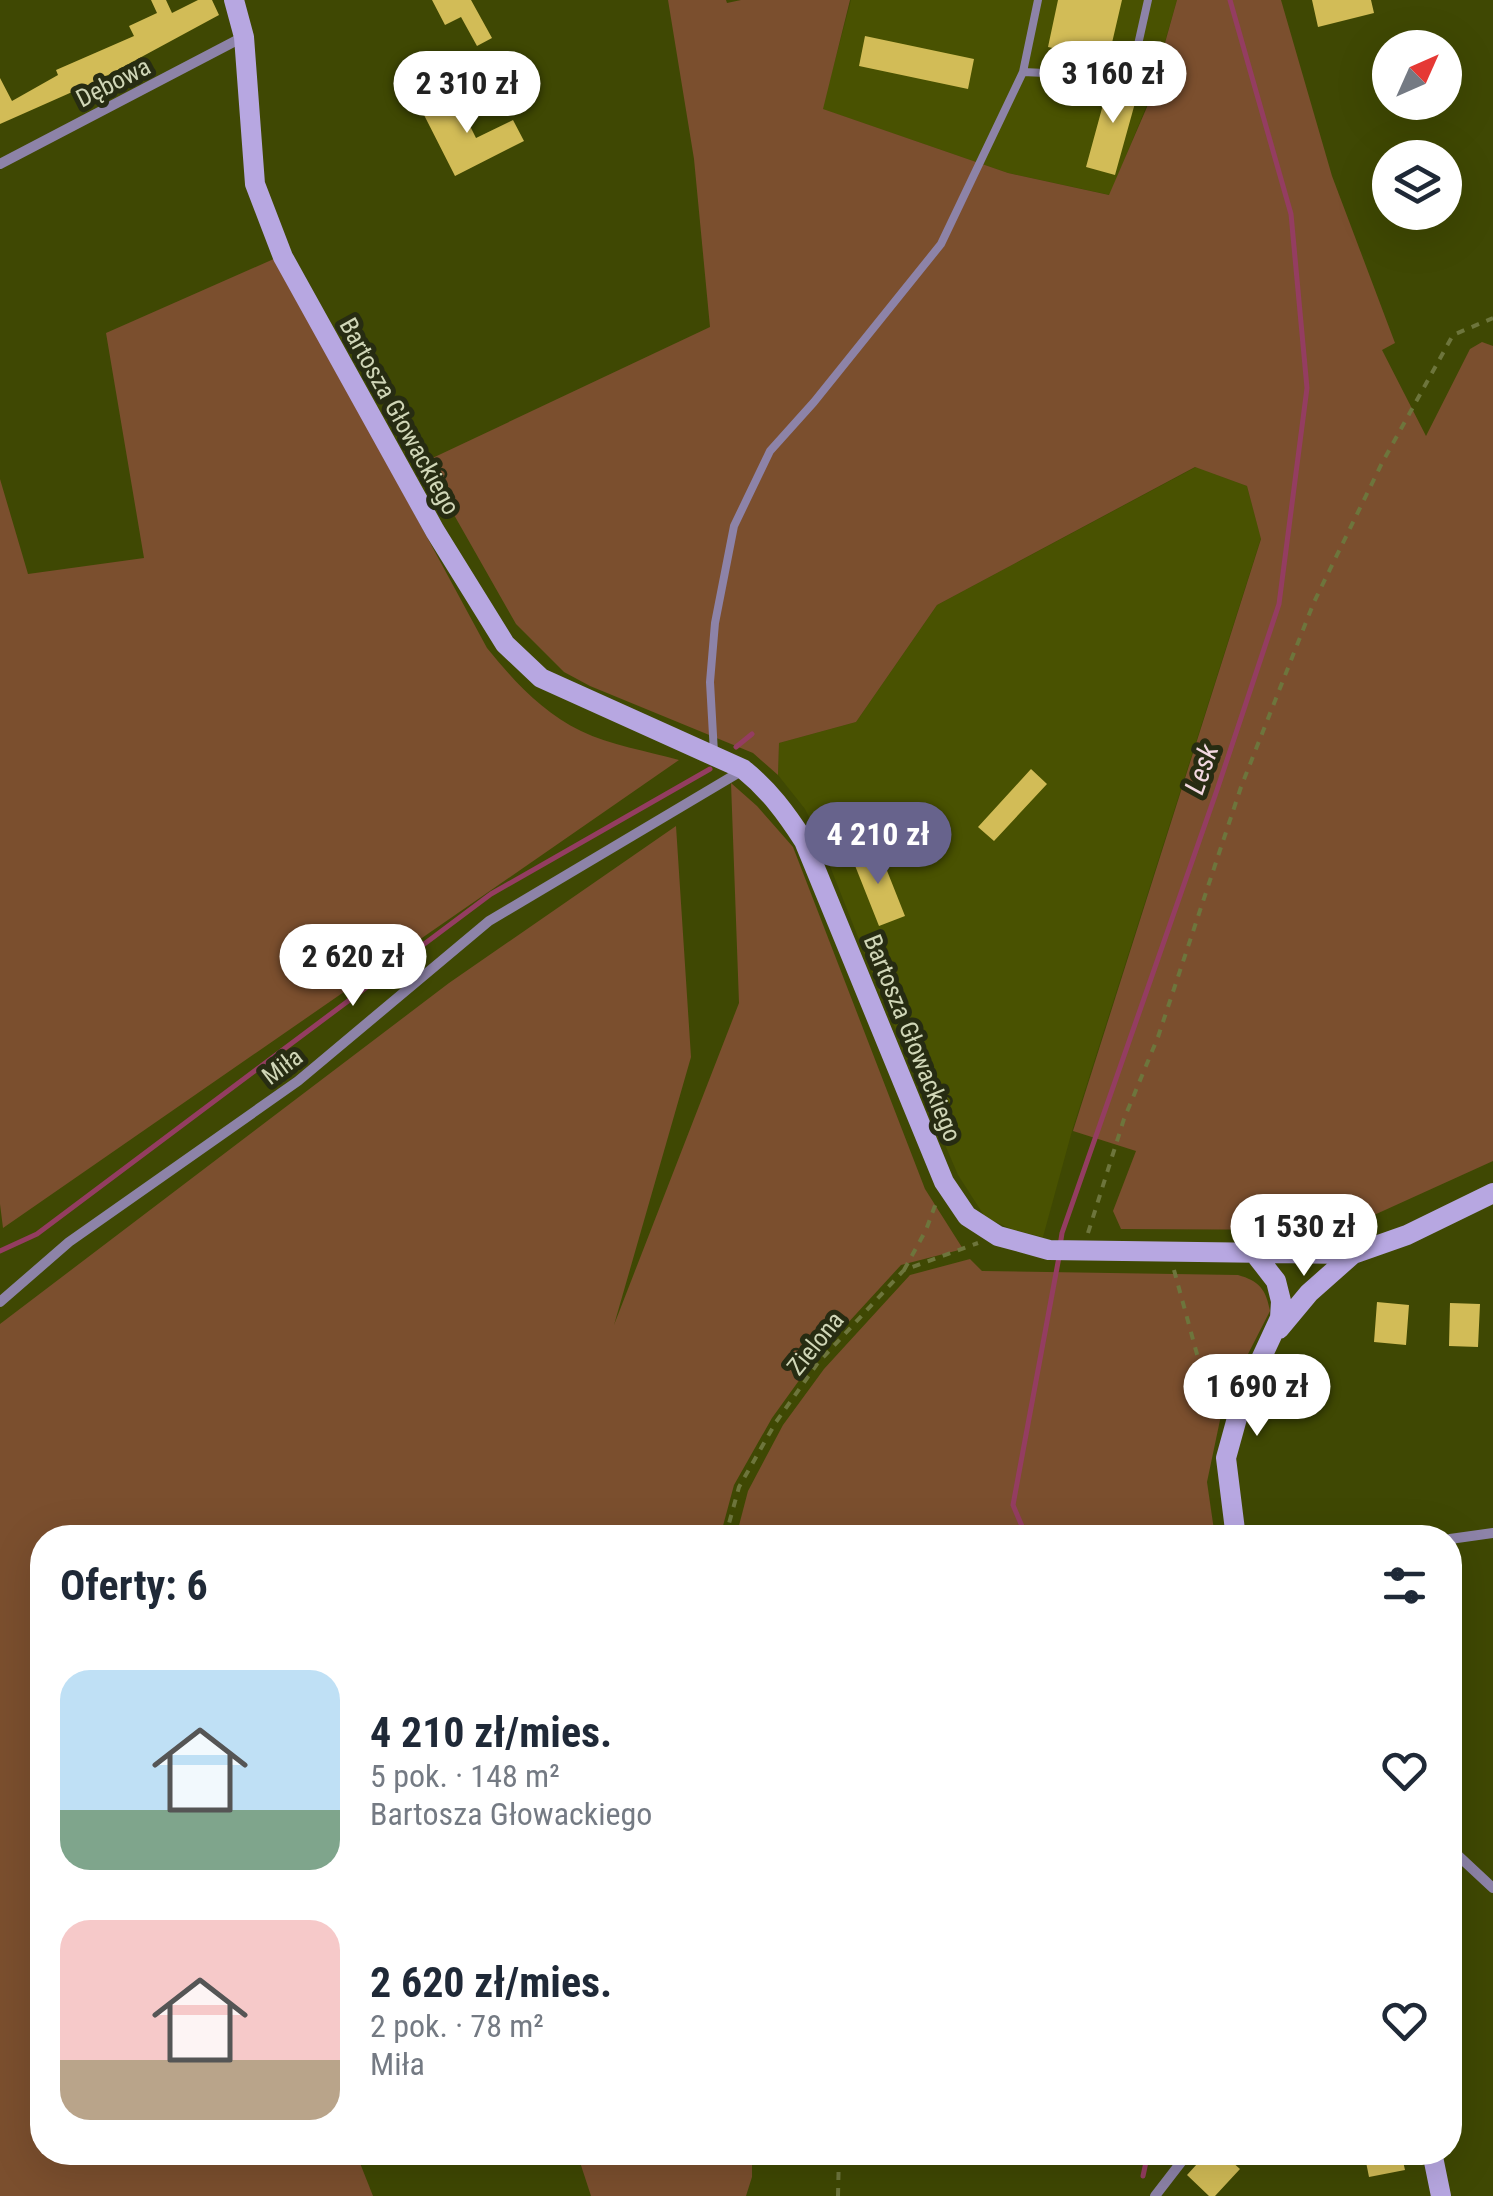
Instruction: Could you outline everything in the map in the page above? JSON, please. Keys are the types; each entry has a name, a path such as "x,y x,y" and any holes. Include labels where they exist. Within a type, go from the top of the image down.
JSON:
{"street":[{"name":"Bartosza Głowackiego","path":"234,0 244,37 255,184 283,256 435,531 505,644 542,678 714,753 744,769 766,788 804,840 944,1182 968,1216 998,1236 1067,1250 1354,1254"},
{"name":"Dębowa","path":"0,164 244,37"},
{"name":"Miła","path":"0,1302 69,1242 298,1081 488,920 744,769"},
{"path":"1272,1338 1309,1293 1354,1254 1408,1234 1493,1193"},
{"path":"1234,1525 1226,1458 1242,1400 1280,1318 1276,1280 1255,1254"},
{"path":"1462,1537 1493,1533"},
{"path":"1462,1859 1493,1888"},
{"path":"1154,2196 1179,2165"},
{"path":"1435,2165 1441,2196"}],"lane":[{"path":"714,753 710,682 715,622 734,526 770,451 941,244 1023,72 1038,0"},
{"path":"1023,72 1088,75 1132,66 1148,0"}],"path":[{"path":"1067,1250 1158,1036 1242,787 1314,602 1382,462 1453,335 1493,318"},
{"path":"904,1270 926,1230 944,1182"},
{"name":"Zielona","path":"729,1525 739,1487 776,1422 817,1364 904,1270 998,1236"},
{"path":"1170,1253 1216,1421"},
{"path":"838,2196 839,2165"}],"shaded area":[{"path":"668,0 850,0 823,109 1008,173 1109,195 1147,107 1177,0 1281,0 1332,176 1395,343 1382,350 1426,436 1470,349 1482,342 1493,346 1493,1161 1341,1230 1121,1229 1113,1211 1136,1151 1073,1131 1261,539 1247,486 1195,467 937,605 856,722 779,743 778,775 753,753 564,672 516,624 424,462 710,327 694,159"},
{"path":"851,0 1177,0 1146,107 1110,195 1008,173 822,109"},
{"path":"276,258 487,648 530,695 567,723 604,740 679,760 3,1228 0,479 28,574 144,558 106,333"},
{"path":"1196,467 1247,486 1261,538 1072,1131 1043,1237 985,1217 958,1175 816,831 805,809 778,775 779,743 856,722 937,605"},
{"path":"731,783 793,847 925,1189 963,1249 901,1265 813,1361 772,1418 734,1485 723,1525 30,1525 30,2165 361,2165 373,2196 0,2196 0,1324 449,983 676,826 691,1057 614,1325 739,1003"},
{"path":"970,1259 982,1271 1238,1275 1260,1287 1270,1311 1224,1401 1207,1482 1213,1525 739,1525 748,1491 783,1425 824,1369 910,1275"},
{"path":"581,2165 752,2165 746,2196 591,2196"}],"building":[{"path":"151,0 166,0 172,13 198,0 212,0 219,15 97,81 0,124 0,78 12,101 58,75 56,70 134,36 129,26 157,13"},
{"path":"432,0 471,0 492,38 477,46 461,17 445,25"},
{"path":"1058,0 1122,0 1108,60 1048,47"},
{"path":"1312,0 1371,0 1374,13 1318,27"},
{"path":"865,36 974,59 968,89 859,66"},
{"path":"1110,79 1140,85 1115,175 1086,167"},
{"path":"454,94 476,138 513,120 524,141 455,176 422,111"},
{"path":"1031,769 1047,784 994,841 978,827"},
{"path":"878,848 905,916 879,926 852,858"},
{"path":"1377,1302 1409,1305 1406,1345 1374,1342"},
{"path":"1450,1303 1480,1304 1478,1347 1449,1346"},
{"path":"1196,2165 1236,2165 1240,2169 1215,2196 1209,2196 1187,2175"},
{"path":"1367,2165 1404,2165 1405,2170 1369,2177"}],"waterway":[{"name":"Lesk","path":"1060,1246 1279,604 1307,388 1291,214 1230,0"},
{"path":"736,747 752,734"},
{"path":"0,1251 37,1234 491,894 710,769"},
{"name":"Lesk","path":"1021,1525 1013,1505 1059,1257"},
{"name":"Lesk","path":"1143,2176 1145,2165"}]}
